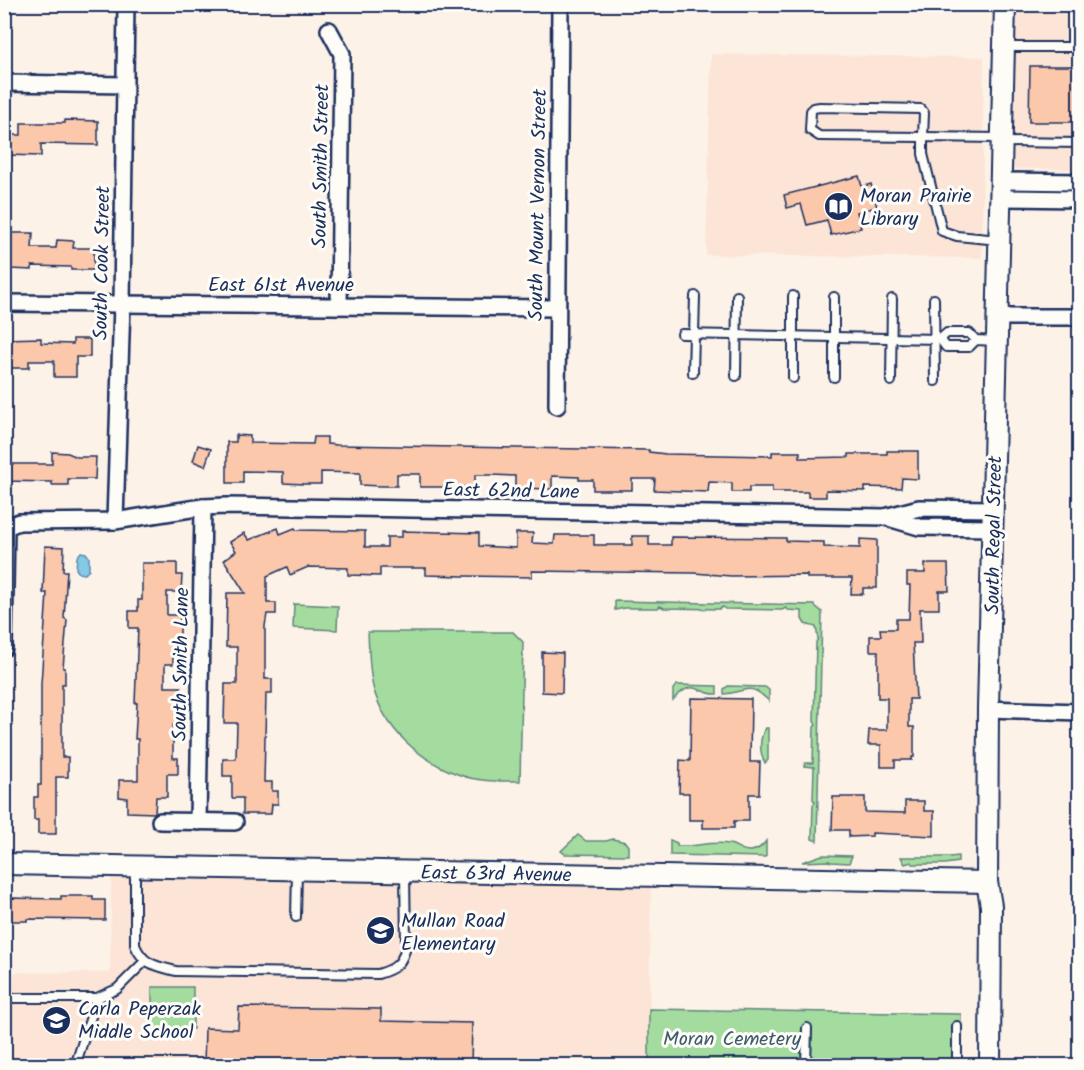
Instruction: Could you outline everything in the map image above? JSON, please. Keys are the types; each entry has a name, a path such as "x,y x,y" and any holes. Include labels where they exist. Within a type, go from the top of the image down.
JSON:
{"street":[{"name":"South Cook Street","path":"116,521 122,304 126,4"},
{"name":"South Mount Vernon Street","path":"557,406 560,4"},
{"name":"South Regal Street","path":"990,1065 991,906 987,882 988,709 1005,4"},
{"name":"South Smith Street","path":"330,30 342,54 339,306"},
{"path":"4,83 125,85"},
{"path":"1002,190 1080,182"},
{"path":"1002,190 1080,199"},
{"name":"East 61st Avenue","path":"4,303 557,309"},
{"path":"998,317 1080,317"},
{"name":"East 62nd Lane","path":"6,527 28,521 116,521 203,507 226,506 885,517 919,527 945,528 994,519"},
{"name":"South Smith Lane","path":"198,822 203,507"},
{"name":"East 62nd Lane","path":"885,517 919,508 994,519"},
{"path":"4,648 6,527"},
{"path":"988,709 1080,712"},
{"path":"160,821 235,822"},
{"name":"East 63rd Avenue","path":"4,864 987,882"}],"lane":[{"path":"1004,47 1076,47 1072,4"},
{"path":"1000,240 957,236 942,231 923,154 923,137 924,113 921,109 813,108 810,130 819,136 923,137 1080,143"},
{"path":"693,373 695,296"},
{"path":"736,376 738,296"},
{"path":"793,378 794,296"},
{"path":"834,297 834,377"},
{"path":"891,381 892,299"},
{"path":"934,299 937,339 935,381"},
{"path":"682,334 937,339 947,333 969,333 976,340 998,341"},
{"path":"937,339 946,347 969,347 976,340"},
{"path":"135,867 135,945 139,955 145,961 176,971 378,974 391,970 400,964 406,945 405,872"},
{"path":"296,917 297,870"},
{"path":"4,998 97,998 117,989 145,961"},
{"path":"75,1065 97,998"},
{"path":"957,1026 957,1065"},
{"path":"806,1065 807,1028"}],"shaded area":[{"path":"1014,5 1079,5 1079,169 1010,169"},
{"path":"711,54 984,57 982,258 706,255"},
{"name":"Mullan Road Elementary","path":"111,877 651,887 649,1065 5,1066 5,972 110,973"}],"green space":[{"path":"615,601 814,605 822,612 817,841 812,839 815,802 813,799 814,767 804,766 805,763 813,763 814,727 816,725 814,721 816,642 818,639 816,627 805,624 802,611 786,608 782,610 725,609 723,607 719,609 660,606 658,608 615,610"},
{"path":"294,604 338,606 337,630 293,628"},
{"path":"368,632 513,632 523,642 520,781 482,780 460,775 431,761 406,742 395,730 378,702 370,666"},
{"path":"677,685 717,686 717,694 692,688 686,689 673,700 673,689"},
{"path":"728,686 765,687 769,690 769,701 752,689 724,694 724,689"},
{"path":"766,728 768,728 768,760 765,763 761,745"},
{"path":"578,835 586,841 613,839 625,842 628,846 628,855 565,854 561,851"},
{"path":"670,840 677,843 677,846 723,843 748,851 758,849 766,841 766,857 670,855"},
{"path":"822,855 852,856 849,863 802,862"},
{"path":"958,856 958,862 945,864 913,864 911,862 905,864 901,857 950,857"},
{"path":"152,987 193,987 193,1029 152,1028"},
{"name":"Moran Cemetery","path":"649,1009 961,1014 960,1065 649,1066"}],"water":[{"path":"81,552 86,553 89,557 89,570 85,574 79,573 76,569 77,557"}],"building":[{"path":"1030,66 1080,66 1080,122 1029,122"},
{"path":"65,120 98,121 98,145 41,144 41,156 4,155 4,135 21,135 21,123 65,123"},
{"name":"Moran Prairie Library","path":"859,176 862,187 871,184 877,207 857,212 861,228 831,235 827,220 807,225 801,204 787,208 784,195"},
{"path":"11,233 33,233 32,248 56,248 57,240 74,241 73,248 94,248 94,270 32,266 32,270 10,269 10,266 4,266 4,247 11,247"},
{"path":"41,338 41,343 73,344 73,339 90,339 90,357 76,357 76,377 54,377 54,361 29,361 29,368 4,368 4,339"},
{"path":"236,435 250,436 250,443 313,444 314,437 327,437 327,444 337,445 649,450 649,452 666,454 772,456 772,452 800,452 800,458 849,457 849,454 918,451 918,479 902,478 901,488 865,487 865,491 826,490 826,497 808,497 808,492 772,492 772,487 749,487 749,492 732,492 732,483 709,482 708,492 654,490 655,479 632,479 632,490 593,490 593,480 552,476 552,489 515,488 515,476 492,475 475,475 475,487 420,487 420,474 397,474 397,486 381,486 360,485 360,473 321,472 321,484 304,484 283,483 283,472 243,471 243,483 227,483 227,442 236,442"},
{"path":"198,445 211,449 205,466 193,461"},
{"path":"52,452 68,453 77,457 96,457 95,479 68,479 68,485 52,485 52,482 4,481 4,464 52,464"},
{"path":"278,528 280,534 295,528 296,530 365,531 365,547 387,547 387,537 402,537 402,531 479,533 479,546 516,548 516,533 533,533 532,543 554,544 555,535 594,535 594,545 632,545 632,536 649,536 649,545 671,545 671,537 786,538 786,541 824,542 824,547 860,548 860,539 877,540 877,588 863,588 863,594 851,594 852,578 807,578 807,575 731,576 694,573 532,571 532,577 463,576 426,575 426,568 380,568 380,576 348,575 348,568 308,567 290,575 287,567 267,576 267,603 276,603 276,614 267,614 265,626 265,679 272,679 272,693 266,693 264,782 272,782 272,791 278,791 278,804 272,804 271,814 243,814 243,798 232,798 232,776 223,776 223,759 236,759 237,723 224,723 225,684 237,684 237,647 226,647 227,593 245,593 224,560 236,551 230,542 244,533 249,540"},
{"path":"45,546 64,547 63,571 67,571 64,618 67,620 63,668 65,668 65,684 62,684 62,757 68,757 68,777 56,777 56,834 38,834 38,820 34,820 34,797 38,797 38,785 41,785 41,684 47,593 43,593"},
{"path":"142,563 177,563 177,575 182,575 181,592 167,592 167,615 180,615 180,653 173,653 173,664 165,664 165,687 181,687 179,725 173,725 173,758 178,758 178,774 167,774 167,797 156,797 155,813 127,812 127,798 119,797 119,780 138,780 138,739 135,739 137,703 135,703 138,628 129,628 129,611 138,611 138,600 142,600"},
{"path":"925,564 948,564 949,591 939,591 939,609 920,609 921,643 913,643 916,699 909,699 909,727 914,727 914,757 912,760 895,760 895,767 881,767 881,745 868,745 869,730 887,730 887,698 878,698 878,651 870,651 870,636 881,636 880,629 896,629 896,619 909,619 910,585 907,585 907,573 925,573"},
{"path":"542,652 563,653 562,693 542,692"},
{"path":"691,698 751,699 750,762 760,762 759,794 749,794 749,821 734,821 734,828 703,828 703,820 689,820 689,793 679,793 680,760 690,761"},
{"path":"833,797 865,797 865,812 905,813 905,801 924,801 924,811 934,811 934,836 872,833 872,836 849,837 849,830 832,830"},
{"path":"61,896 93,896 93,900 105,900 105,920 4,921 4,900 8,898 61,899"},
{"path":"239,1007 381,1009 381,1021 472,1023 471,1065 204,1065 205,1028 238,1029"}],"place":[{"name":"Moran Prairie Library","path":"839,206"},
{"name":"Mullan Road Elementary","path":"380,931"},
{"name":"Carla Peperzak Middle School","path":"57,1020"}]}
